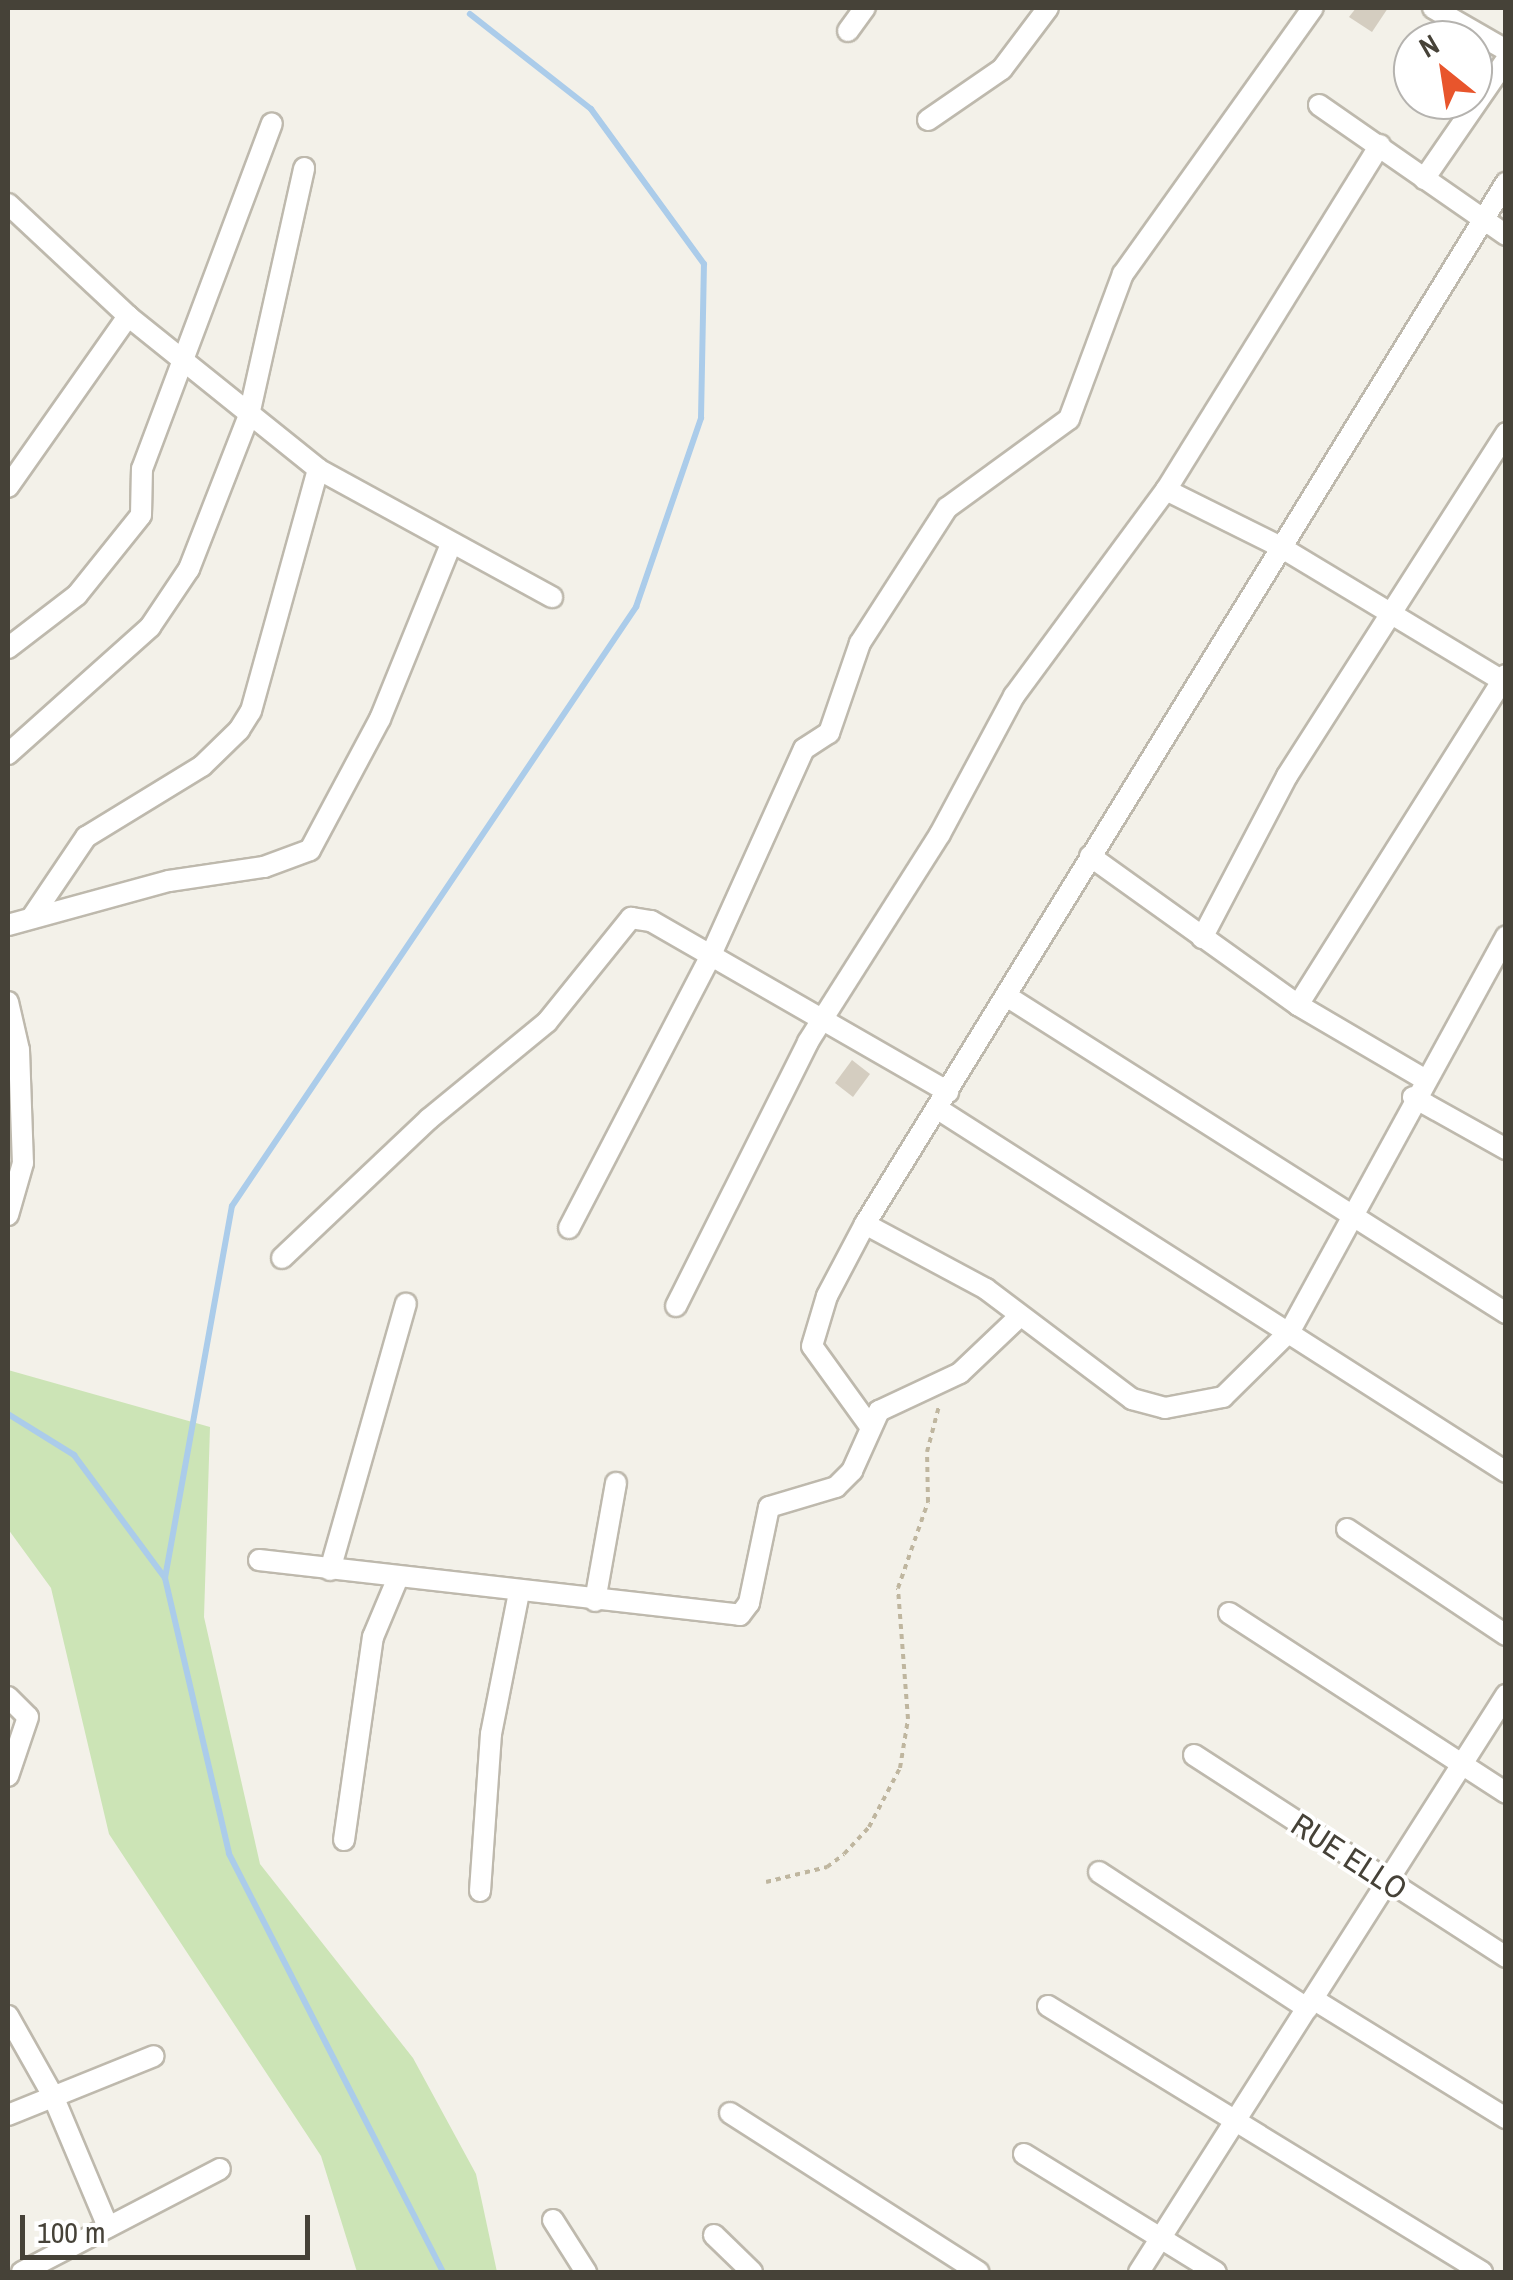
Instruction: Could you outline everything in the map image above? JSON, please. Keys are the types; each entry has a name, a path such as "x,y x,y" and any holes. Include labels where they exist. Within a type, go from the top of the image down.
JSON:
{"street":[{"path":"848,31 864,8"},
{"path":"928,120 1002,68 1048,8"},
{"path":"569,1228 710,957 797,762 807,744 827,737 860,643 887,610 940,516 1068,419 1123,274 1313,8"},
{"path":"1432,8 1506,50"},
{"path":"1424,179 1506,60"},
{"path":"1318,105 1506,235"},
{"path":"8,648 77,595 141,515 142,469 272,124"},
{"path":"676,1306 821,1022 940,834 1014,696 1166,490 1380,146"},
{"path":"8,754 150,627 189,569 249,415 304,168"},
{"path":"868,1425 812,1346 827,1296 865,1224 1008,997 1278,546 1506,183"},
{"path":"8,204 128,316 318,469 552,597"},
{"path":"8,487 128,316"},
{"path":"1202,938 1288,776 1506,432"},
{"path":"32,917 86,837 202,766 239,730 251,710 318,469"},
{"path":"1166,490 1278,546 1504,680 1298,1005"},
{"path":"8,925 169,882 264,867 310,850 380,719 451,544"},
{"path":"1090,856 1506,1149"},
{"path":"282,1258 429,1118 547,1022 619,925 640,916 821,1022 943,1100 1506,1472"},
{"path":"865,1224 986,1290 1132,1398 1165,1408 1223,1398 1290,1332 1354,1218 1419,1088 1506,936"},
{"path":"1008,997 1506,1313"},
{"path":"8,1002 19,1050 15,1162 8,1215"},
{"path":"330,1570 406,1304"},
{"path":"258,1560 397,1580 740,1615 749,1602 769,1506 836,1486 852,1470 868,1425 890,1404 960,1373 1020,1316"},
{"path":"595,1601 616,1483"},
{"path":"1347,1530 1506,1635"},
{"path":"344,1840 373,1637 397,1580"},
{"path":"480,1891 491,1734 519,1592"},
{"path":"1229,1614 1506,1793"},
{"path":"1140,2272 1506,1696"},
{"path":"8,1698 28,1716 8,1776"},
{"name":"RUE ELLO","path":"1194,1755 1506,1957"},
{"path":"1100,1872 1310,2003 1506,2118"},
{"path":"1048,2006 1482,2272"},
{"path":"8,2016 53,2096 108,2227"},
{"path":"8,2115 154,2056"},
{"path":"730,2114 979,2272"},
{"path":"1024,2154 1216,2272"},
{"path":"22,2272 220,2169"},
{"path":"553,2220 586,2272"},
{"path":"714,2236 752,2272"}],"path":[{"path":"766,1882 828,1868 869,1826 900,1768 908,1719 898,1588 928,1502 927,1452 934,1422 960,1373"}],"green space":[{"path":"8,1370 210,1427 204,1617 260,1864 413,2058 476,2174 497,2272 357,2272 321,2156 109,1834 51,1588 8,1529"}],"building":[{"path":"1356,8 1388,8 1372,32 1349,17"},
{"path":"852,1060 870,1074 853,1097 835,1083"}],"waterway":[{"path":"443,2272 229,1853 165,1578 232,1206 636,607 701,418 704,264 591,109 470,14"},
{"path":"8,1414 74,1455 165,1578"}]}
